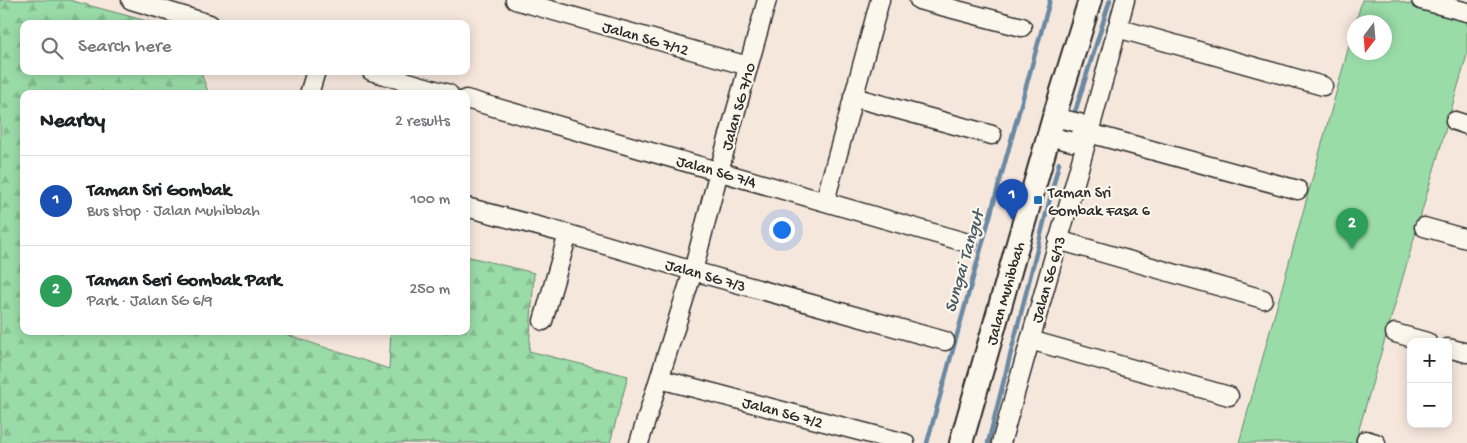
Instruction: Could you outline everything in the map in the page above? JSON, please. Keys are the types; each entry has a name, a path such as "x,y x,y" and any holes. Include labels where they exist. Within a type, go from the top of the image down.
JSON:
{"street":[{"path":"131,0 169,5 201,20"},
{"name":"Jalan SG 7/12","path":"515,0 748,66"},
{"name":"Jalan SG 7/10","path":"639,443 693,271 719,170 767,0"},
{"path":"825,201 880,0"},
{"path":"919,0 1022,27"},
{"name":"Jalan Muhibbah","path":"961,443 1090,0"},
{"name":"Jalan SG 6/13","path":"1001,443 1125,0"},
{"path":"1421,0 1467,12"},
{"path":"1117,28 1323,86"},
{"path":"311,90 315,75"},
{"path":"385,75 435,90"},
{"path":"853,97 992,135"},
{"name":"Jalan SG 7/4","path":"470,100 719,170 968,243"},
{"path":"1052,126 1079,123 1089,133 1298,190"},
{"name":"Jalan SG 7/3","path":"470,208 946,341"},
{"path":"1424,227 1467,239"},
{"path":"543,321 568,234"},
{"path":"1058,240 1263,299"},
{"path":"1395,333 1413,338"},
{"path":"1030,340 1229,396"},
{"path":"1452,349 1467,353"},
{"name":"Jalan SG 7/2","path":"660,379 905,443"}],"green space":[{"path":"0,0 69,0 143,20 20,20 20,75 202,75 207,90 20,90 20,335 288,335 389,369 391,335 470,335 470,257 534,273 529,351 628,376 610,443 0,443"},
{"path":"1362,0 1395,0 1467,21 1467,55 1355,443 1239,443 1347,53 1347,60 1392,60 1392,15 1358,15"}],"waterway":[{"name":"Sungai Tangut","path":"927,443 1050,0"},
{"path":"1074,115 1110,0"},
{"path":"988,443 1059,163"}],"place":[{"name":"Taman Sri Gombak Fasa 6","path":"1038,200"},
{"name":"Taman Sri Gombak","path":"1012,220"},
{"name":"Taman Seri Gombak Park","path":"1352,249"}]}
